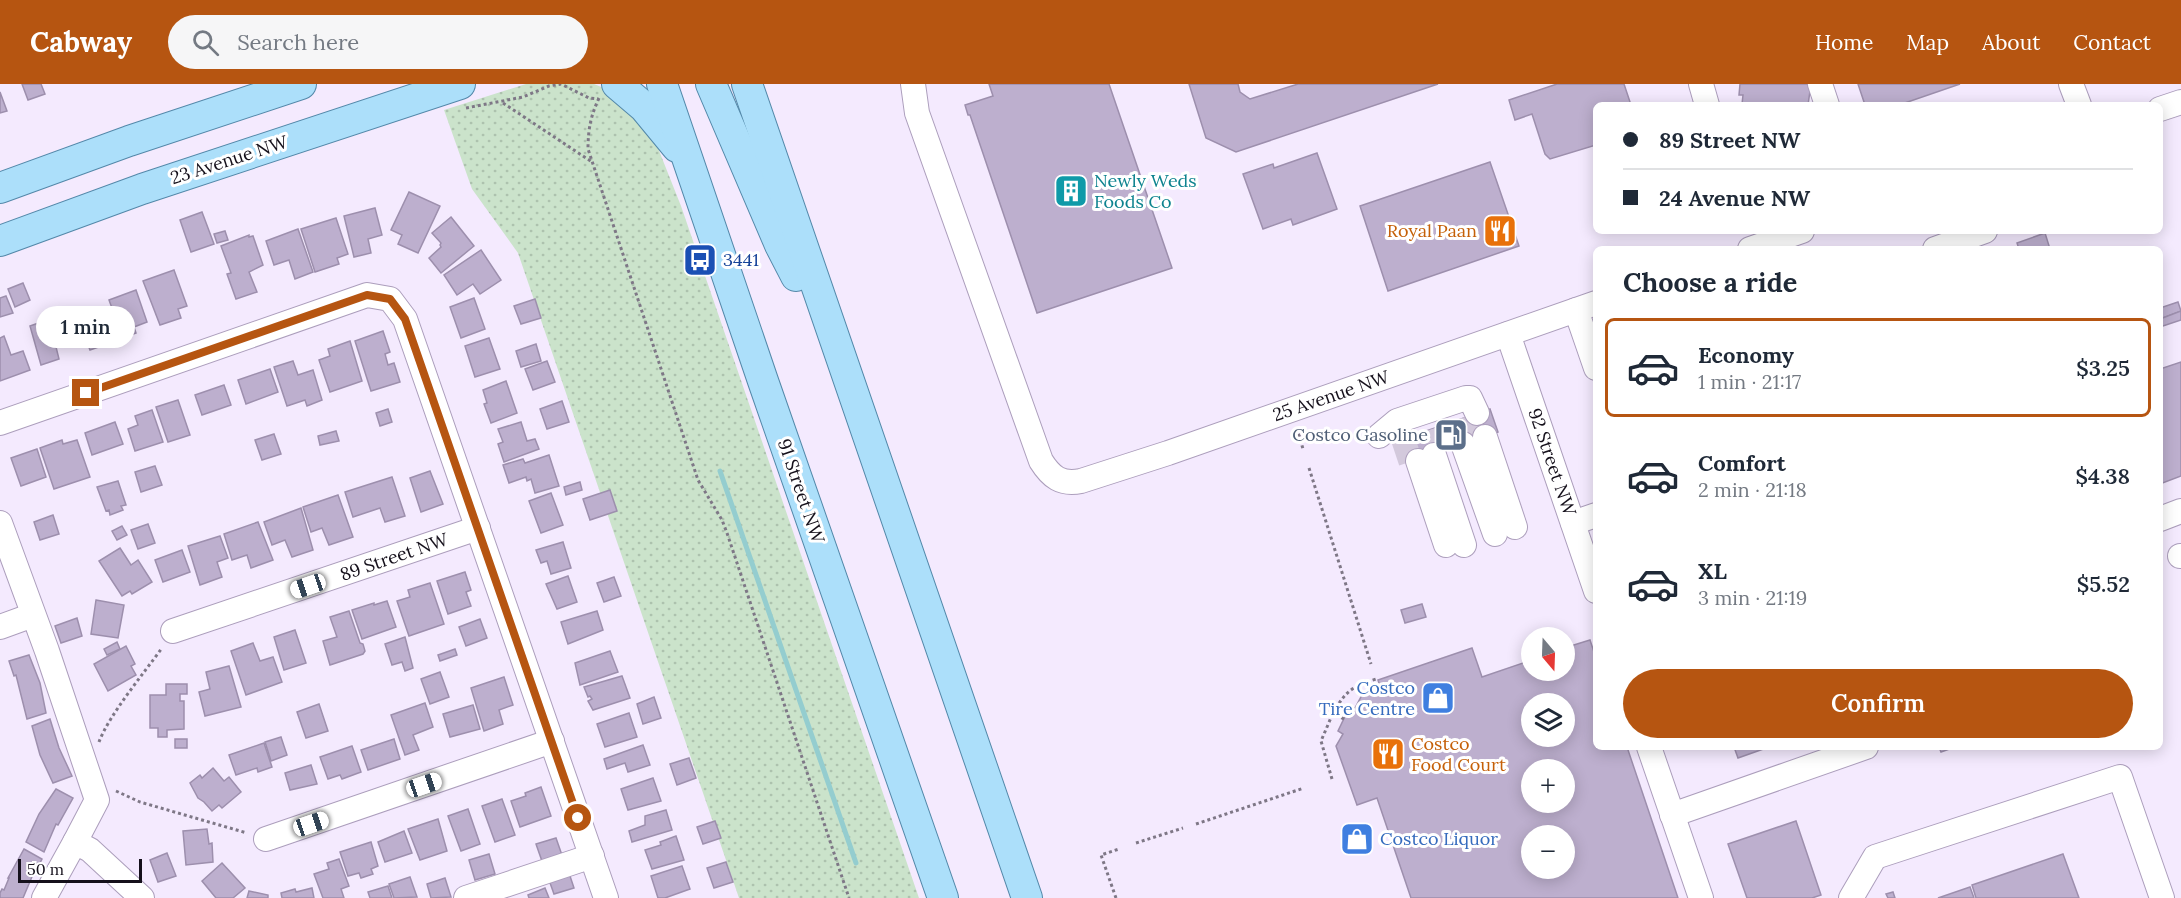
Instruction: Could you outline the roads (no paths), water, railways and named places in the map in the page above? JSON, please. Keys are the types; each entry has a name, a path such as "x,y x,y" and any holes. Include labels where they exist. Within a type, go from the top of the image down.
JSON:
{"main road":[{"path":"0,188 129,141 301,84"},
{"path":"324,130 431,84"},
{"name":"23 Avenue NW","path":"0,241 142,189 460,84"},
{"name":"91 Street NW","path":"662,84 943,898"},
{"path":"711,84 780,245 846,374"},
{"path":"747,84 1027,898"},
{"path":"765,84 788,204"},
{"path":"607,92 644,107 690,163"},
{"path":"927,849 949,898"}],"street":[{"name":"25 Avenue NW","path":"913,84 917,113 1041,460 1049,473 1065,482 1081,481 1168,453 1586,306"},
{"path":"1701,84 1706,102"},
{"path":"1820,84 1826,102"},
{"path":"2071,84 2078,102"},
{"path":"2163,108 2181,102"},
{"path":"1752,242 1788,234"},
{"path":"1948,246 1987,237"},
{"path":"0,423 367,295 390,299 405,319 606,898"},
{"path":"1586,306 1593,349"},
{"name":"92 Street NW","path":"1508,334 1593,582"},
{"path":"1445,451 1476,541 1445,451"},
{"path":"2163,518 2181,511"},
{"path":"1573,523 1593,515"},
{"path":"0,523 97,800 44,898"},
{"name":"89 Street NW","path":"173,631 478,528"},
{"path":"0,627 33,615"},
{"path":"266,839 552,741"},
{"path":"1650,750 1701,898"},
{"path":"1672,815 1857,750"},
{"path":"1851,898 1875,856 2120,777 2162,898"},
{"path":"75,842 90,850 142,898"},
{"path":"466,898 592,856"}],"waterway":[{"path":"720,471 856,863"}],"tunnel":[{"path":"1465,417 1473,441"},
{"path":"1435,428 1443,452"},
{"path":"1403,439 1411,463"}],"place":[{"name":"Newly Weds Foods Co","path":"1071,191"},
{"name":"Royal Paan","path":"1500,231"},
{"name":"3441","path":"700,260"},
{"name":"Costco Gasoline","path":"1451,435"},
{"name":"Costco Tire Centre","path":"1438,698"},
{"name":"Costco Food Court","path":"1388,754"},
{"name":"Costco Liquor","path":"1357,839"}]}
